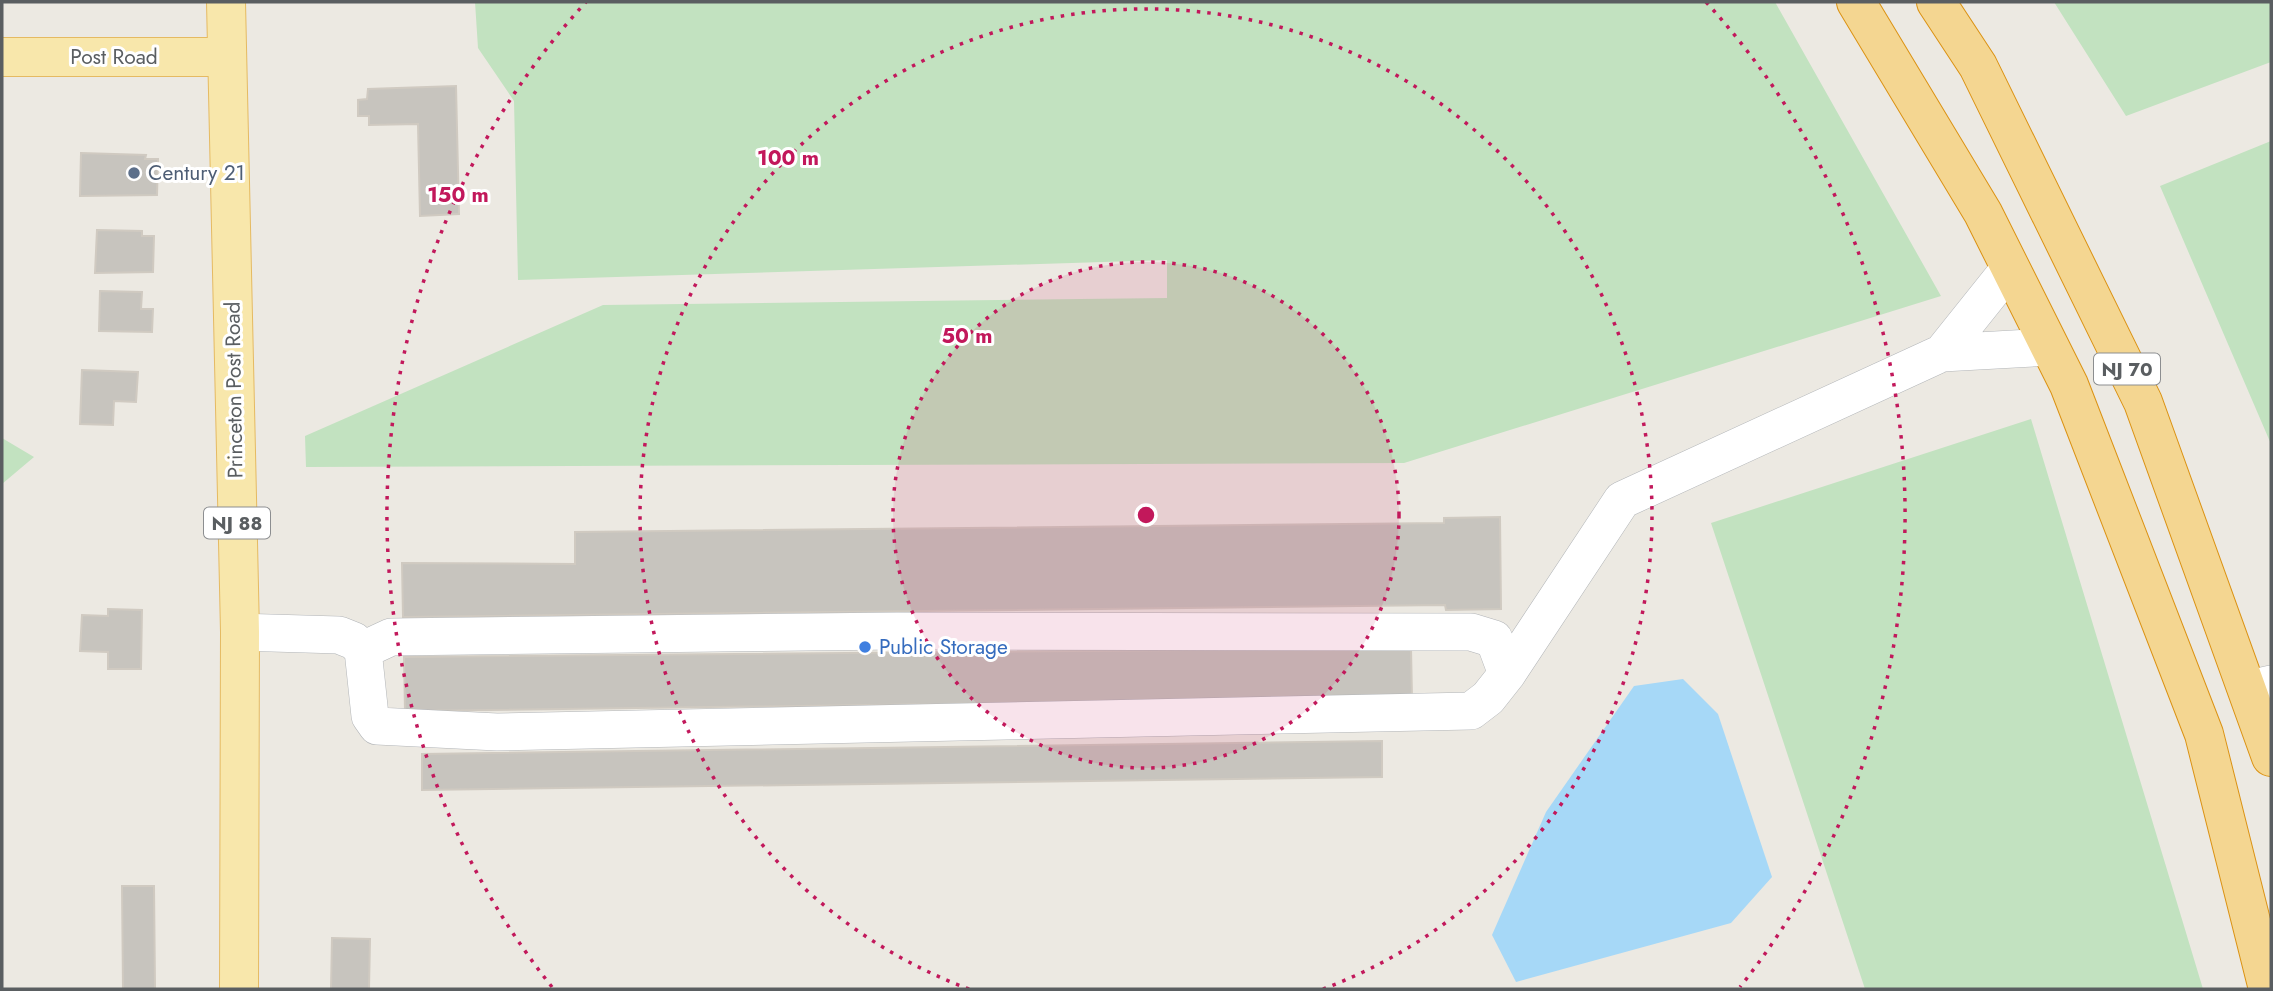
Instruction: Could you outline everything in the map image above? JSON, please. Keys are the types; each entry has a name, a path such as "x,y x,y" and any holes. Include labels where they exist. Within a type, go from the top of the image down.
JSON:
{"highway":[{"name":"NJ 70","path":"1856,2 1976,202 2069,385 2204,734 2268,989"},
{"name":"NJ 70","path":"1936,2 1978,66 2143,402 2260,686 2271,758"}],"main road":[{"name":"Princeton Post Road","path":"226,2 240,632 239,989"},
{"name":"Post Road","path":"2,57 226,57"}],"lane":[{"path":"1942,353 2010,268"},
{"path":"240,632 339,635 354,641 363,650 370,716 377,726 497,732 1471,711 1488,698 1507,674 1622,500 1942,353 2050,346"},
{"path":"363,650 391,637 897,631 1471,632 1494,639 1507,674"}],"green space":[{"path":"475,2 1775,2 1941,296 1404,463 306,467 305,436 603,305 1167,298 1167,260 518,280 514,101 478,48"},
{"path":"2054,2 2271,2 2271,62 2126,116"},
{"path":"2271,141 2271,444 2160,186"},
{"path":"2031,419 2203,989 1865,989 1711,523"},
{"path":"2,438 34,457 2,484"}],"water":[{"path":"1683,679 1718,714 1772,877 1731,923 1516,982 1492,935 1546,812 1634,686"}],"building":[{"path":"456,86 459,214 420,216 418,124 369,125 369,116 358,116 358,100 367,99 368,89"},
{"path":"81,153 146,155 145,159 158,159 157,195 80,196"},
{"path":"97,230 142,231 142,236 154,236 153,272 95,273"},
{"path":"100,291 142,292 141,309 153,309 152,332 99,331"},
{"path":"82,370 138,372 136,402 114,401 113,425 80,424"},
{"path":"1500,517 1501,609 1446,610 1445,605 403,617 402,563 575,564 575,532 1444,523 1444,518"},
{"path":"108,609 142,610 141,669 108,669 108,652 80,651 82,615 108,616"},
{"path":"1411,648 1412,698 405,711 404,657"},
{"path":"1382,741 1382,777 422,790 422,754"},
{"path":"122,886 154,886 155,989 123,989"},
{"path":"332,938 370,939 369,989 331,989"}],"place":[{"name":"Century 21","path":"134,173"},
{"name":"Public Storage","path":"865,647"}]}
